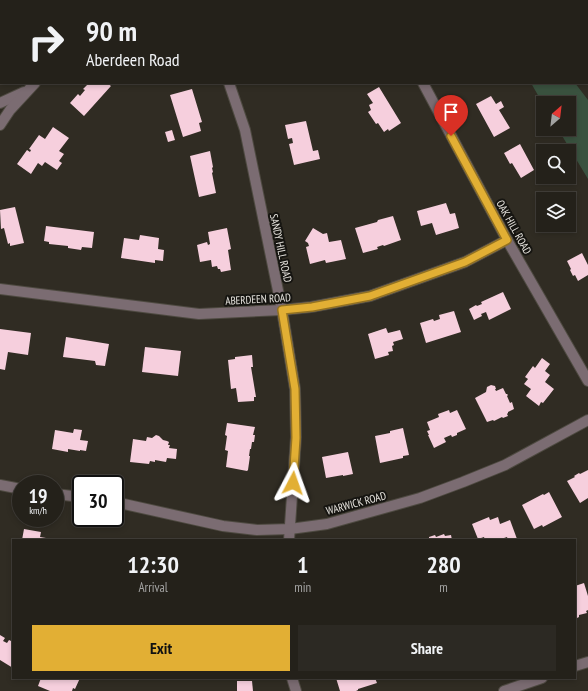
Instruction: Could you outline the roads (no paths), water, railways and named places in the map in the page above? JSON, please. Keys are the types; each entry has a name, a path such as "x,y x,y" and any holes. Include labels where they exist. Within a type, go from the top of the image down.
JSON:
{"street":[{"name":"SANDY HILL ROAD","path":"229,84 245,130 282,310 295,389 296,438 289,539"},
{"name":"OAK HILL ROAD","path":"424,84 507,240 588,381"},
{"path":"0,103 32,86"},
{"path":"0,125 10,110 32,86"},
{"name":"ABERDEEN ROAD","path":"0,289 199,314 282,310 312,307 370,296 465,262 507,240"},
{"name":"WARWICK ROAD","path":"124,504 223,526 257,530 290,529 327,524 420,498 463,482 505,465 588,420"},
{"path":"0,485 12,487"},
{"path":"576,666 588,662"},
{"path":"292,679 296,691"},
{"path":"504,691 539,679"}]}
